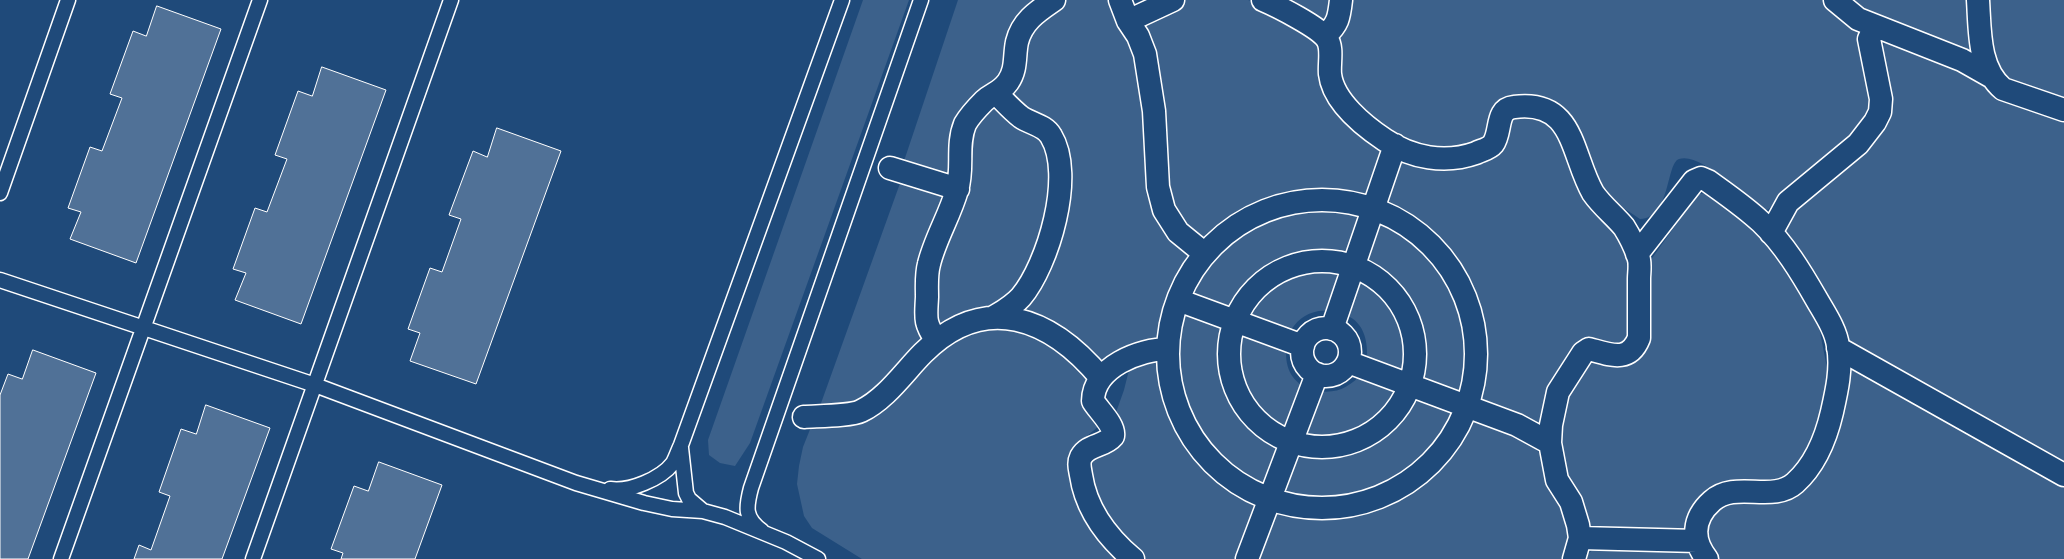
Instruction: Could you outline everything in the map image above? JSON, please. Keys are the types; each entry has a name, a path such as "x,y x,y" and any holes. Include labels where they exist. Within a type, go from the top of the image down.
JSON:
{"street":[{"path":"936,340 927,326 926,278 929,263 958,189 961,169 960,141 966,123 985,100 997,94 1009,81 1016,65 1017,43 1023,28 1032,15 1054,0"},
{"path":"1120,0 1128,21 1138,36 1145,54 1154,111 1158,188 1164,210 1178,232 1205,254"},
{"path":"1128,21 1172,0"},
{"path":"1263,0 1307,23 1325,36 1330,48 1329,64 1335,89 1344,102 1360,120 1405,151 1424,156 1441,158 1466,156 1487,148 1493,144 1498,134 1502,114 1506,110 1514,106 1534,106 1544,109 1564,123 1575,146 1582,172 1603,206 1624,228 1639,258 1639,338 1635,348 1630,353 1621,356 1589,349 1583,353 1558,392 1551,425 1550,443 1557,480 1570,502 1580,538 1574,559"},
{"path":"1325,36 1335,27 1340,15 1341,0"},
{"path":"1835,0 1858,19 1962,60 1992,76"},
{"path":"1978,0 1980,38 1987,70 2003,89 2064,110"},
{"path":"1771,233 1788,202 1809,187 1858,144 1875,122 1880,112 1881,99 1869,39 1875,26"},
{"path":"994,317 1013,306 1022,296 1036,274 1053,224 1061,184 1060,160 1052,138 1047,130 1023,118 997,94"},
{"path":"1332,329 1355,266 1395,145"},
{"path":"890,168 958,189"},
{"path":"1637,254 1694,180 1701,178 1708,181 1748,212 1771,233 1797,265 1829,321 1838,348 1838,385 1828,427 1808,470 1789,488 1778,491 1721,494 1711,501 1702,514 1696,530 1695,536 1702,550"},
{"path":"1321,199 1362,204 1400,220 1432,246 1457,279 1472,318 1476,359 1467,406 1451,438 1424,469 1390,492 1351,506 1310,508 1269,499 1239,485 1213,464 1192,439 1178,409 1169,377 1168,349 1173,312 1186,281 1205,254 1228,230 1257,214 1288,203 1321,199"},
{"path":"1329,260 1360,267 1387,285 1406,311 1416,342 1414,375 1401,405 1379,429 1351,444 1319,448 1291,442 1262,426 1242,404 1231,377 1229,348 1235,321 1250,294 1272,274 1300,262 1329,260"},
{"path":"1178,300 1303,346"},
{"path":"804,417 860,412 874,403 936,340 956,327 973,321 994,317 1020,320 1038,326 1066,343 1088,362 1101,378"},
{"path":"1332,329 1340,333 1349,346 1350,354 1348,362 1336,373 1328,376 1317,374 1307,367 1304,360 1303,346 1311,334 1318,330 1332,329"},
{"path":"1838,348 2064,475"},
{"path":"1133,559 1119,546 1097,520 1083,488 1080,458 1086,450 1111,439 1114,431 1093,401 1094,389 1101,378 1108,370 1136,356 1150,351 1168,349"},
{"path":"1348,362 1517,425 1550,443"},
{"path":"1247,559 1317,374"},
{"path":"1580,538 1702,550"}],"lane":[{"path":"0,193 68,0"},
{"path":"61,559 260,0"},
{"path":"253,559 451,0"},
{"path":"576,483 613,489 628,489 661,472 672,463 681,445 842,0"},
{"path":"767,534 753,525 749,516 747,506 751,488 921,0"},
{"path":"0,280 143,326 315,385 576,483 644,503 672,509 703,511 725,517 767,534 818,559"},
{"path":"681,445 686,493 689,499 703,511"},
{"path":"725,517 735,513 748,500"}],"shaded area":[{"path":"863,0 909,0 750,443 735,466 720,463 709,455 708,440"},
{"path":"958,0 1044,0 1009,50 998,83 950,177 903,164"},
{"path":"1065,0 1108,0 1118,28 1128,34 1134,42 1147,134 1145,189 1150,205 1160,221 1196,255 1178,285 1170,305 1162,339 1100,363 1020,311 1064,152 1008,97 1022,38"},
{"path":"1184,0 1248,0 1257,3 1319,43 1322,86 1381,149 1385,158 1371,195 1358,196 1338,193 1319,193 1301,194 1274,200 1259,205 1241,214 1230,221 1209,239 1200,243 1172,214 1139,20"},
{"path":"1283,0 1333,0 1333,17 1324,22"},
{"path":"1345,0 1826,0 1838,18 1860,28 1869,107 1868,116 1861,131 1790,185 1776,203 1767,210 1757,211 1710,168 1699,162 1688,159 1679,159 1675,163 1672,170 1663,201 1657,210 1650,216 1640,219 1604,195 1574,131 1527,103 1493,133 1460,152 1407,147 1343,94 1336,38"},
{"path":"1838,0 1970,0 1979,56"},
{"path":"1985,0 2064,0 2064,106 2011,86 1993,68"},
{"path":"1887,37 2064,115 2064,469 1849,349 1780,226 1786,213 1880,124 1881,51"},
{"path":"992,102 1043,136 1053,174 1042,234 1014,299 941,332 929,315 966,139"},
{"path":"1544,115 1628,245 1631,330 1627,344 1610,343 1589,337 1577,343 1569,351 1557,375 1544,414 1540,423 1537,424 1475,401 1481,352 1475,306 1467,284 1456,264 1441,245 1422,227 1389,206 1386,201 1399,164 1402,161 1463,164 1508,117"},
{"path":"903,175 945,195 924,335 919,347 889,374 864,402 820,406"},
{"path":"1708,193 1764,235 1812,308 1819,327 1827,368 1827,383 1821,417 1813,445 1792,479 1735,485 1689,525 1684,532 1590,531 1566,487 1557,411 1588,357 1617,364 1626,364 1634,362 1640,357 1647,337 1650,261 1698,194"},
{"path":"1312,208 1362,210 1355,261 1343,258 1317,257 1305,258 1281,265 1246,288 1232,314 1186,296 1209,260 1222,246 1237,235 1253,225 1271,218"},
{"path":"1378,213 1413,235 1442,265 1453,282 1467,321 1470,342 1470,369 1464,396 1419,381 1424,364 1424,339 1420,324 1414,311 1406,298 1396,287 1373,268 1360,261"},
{"path":"1316,264 1337,264 1349,267 1328,311 1317,311 1307,315 1298,321 1291,330 1242,317 1248,306 1263,288 1293,271"},
{"path":"1357,270 1372,278 1385,288 1403,313 1411,344 1409,377 1367,361 1367,347 1364,334 1357,323 1346,315"},
{"path":"1180,306 1228,323 1224,360 1232,395 1240,410 1251,424 1265,436 1282,445 1265,491 1239,478 1218,461 1201,440 1188,415 1180,389 1176,361 1176,334"},
{"path":"1001,322 1051,343 1089,375 1100,424 1079,445 1120,559 862,559 812,528 804,516 797,484 803,447 811,427 829,425 949,338"},
{"path":"1237,333 1287,343 1286,357 1291,374 1306,388 1288,435 1262,418 1252,406 1245,393 1236,364"},
{"path":"1162,355 1164,379 1169,401 1177,422 1189,442 1203,459 1220,475 1238,489 1258,501 1240,559 1140,559 1108,528 1085,462 1124,440 1124,433 1114,418 1124,390 1130,366"},
{"path":"1842,357 2064,481 2064,559 1713,559 1706,539 1705,532 1707,522 1725,500 1796,493 1809,486 1825,461"},
{"path":"1363,373 1404,390 1396,403 1386,414 1374,423 1347,436 1317,441 1302,440 1318,391 1332,391 1348,386"},
{"path":"1415,392 1462,411 1448,435 1429,456 1408,474 1384,488 1359,498 1332,503 1305,503 1277,496 1293,450 1313,453 1332,453 1365,445 1393,424 1405,410"},
{"path":"1470,415 1524,440 1535,448 1540,454 1544,469 1573,517 1568,559 1251,559 1271,505 1292,510 1335,512 1356,509 1377,503 1396,495 1414,484 1437,464 1453,443"},
{"path":"1687,547 1696,559 1582,559 1595,548"}],"building":[{"path":"157,6 221,29 136,263 70,239 81,212 68,208 90,147 102,151 122,98 110,94 133,31 146,36"},
{"path":"322,67 386,90 301,324 235,300 246,273 233,269 255,208 267,212 287,159 275,155 298,91 312,96"},
{"path":"497,128 561,151 476,384 410,361 420,333 408,329 430,268 442,272 461,219 449,215 473,151 487,157"},
{"path":"33,350 96,373 28,559 0,559 0,395 8,374 22,379"},
{"path":"206,405 270,428 222,559 134,559 139,545 151,550 170,496 159,492 181,429 196,434"},
{"path":"379,462 442,485 415,559 341,559 343,553 331,549 354,486 368,491"}]}
